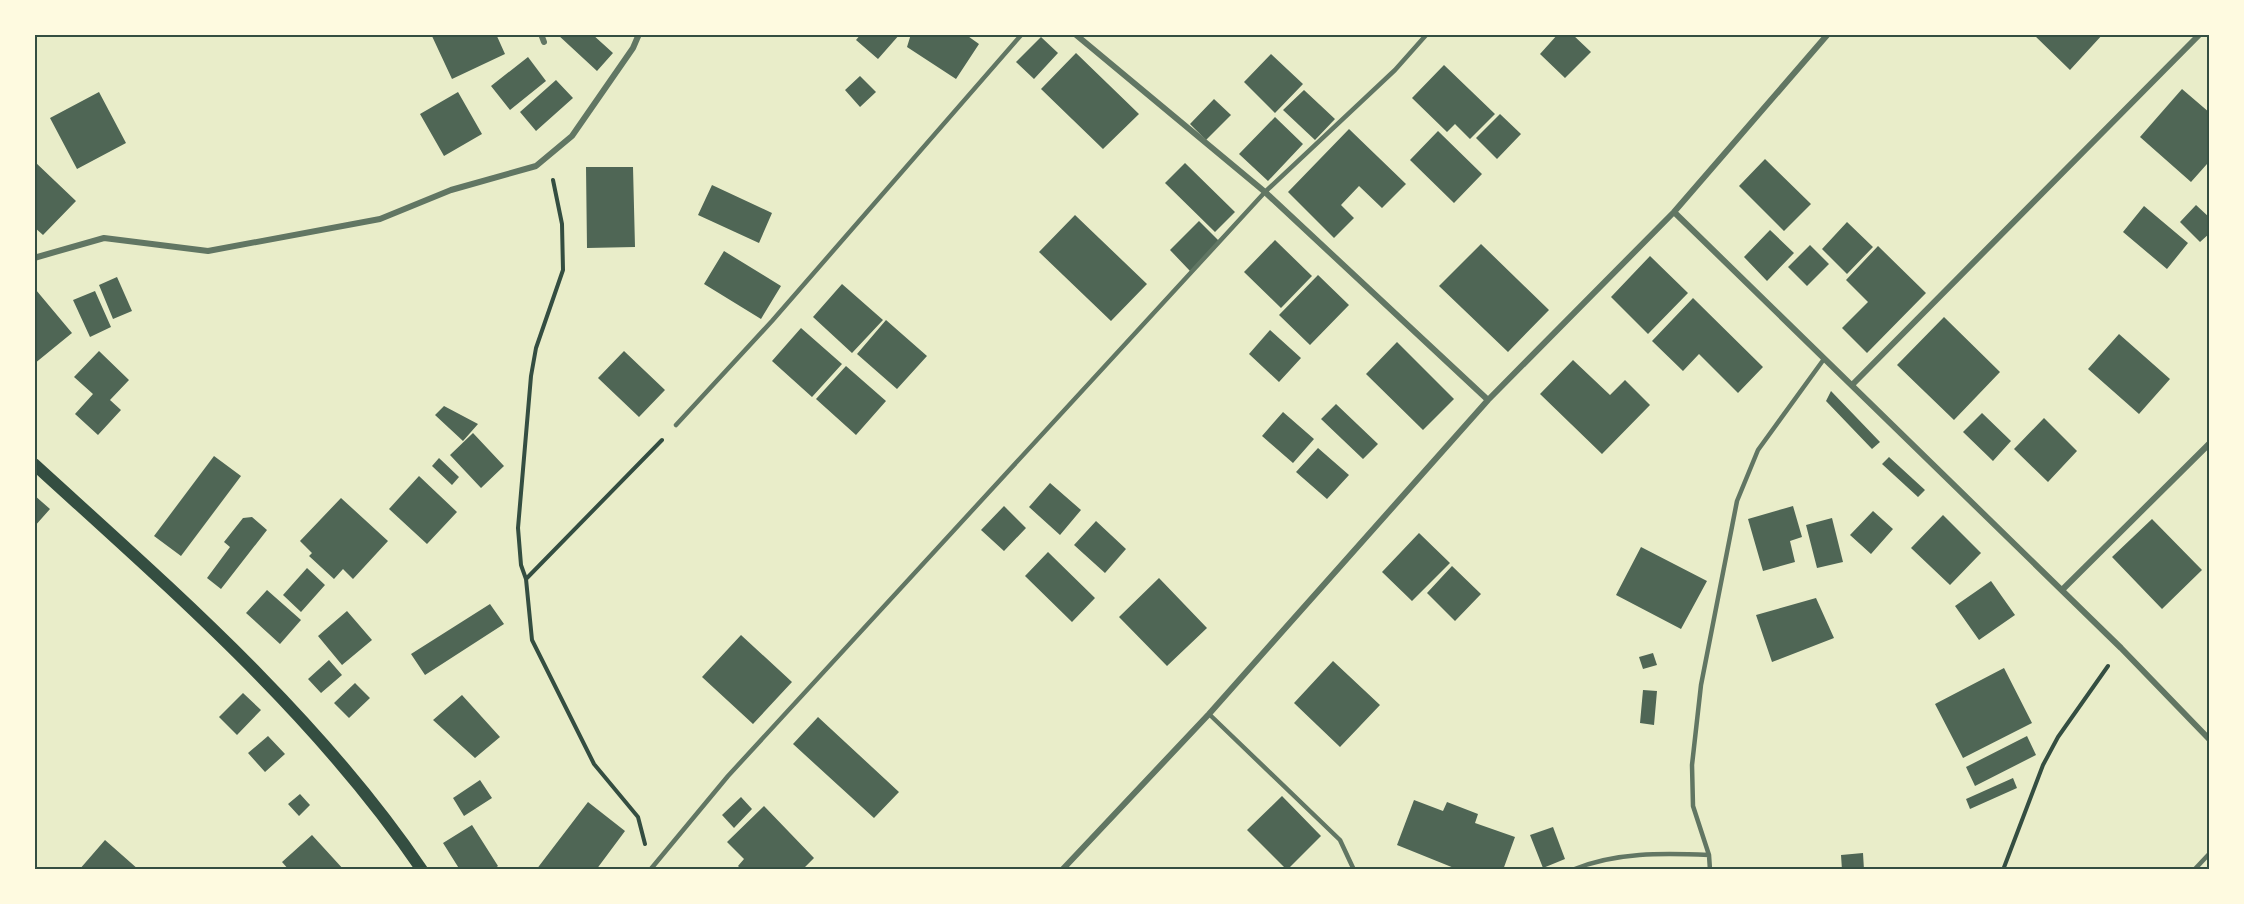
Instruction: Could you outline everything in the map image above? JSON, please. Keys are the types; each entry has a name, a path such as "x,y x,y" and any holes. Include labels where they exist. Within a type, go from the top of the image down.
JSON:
{"main road":[{"path":"34,464 136,557 319,738 377,808 422,870"}],"street":[{"path":"542,34 544,42"},
{"path":"34,258 104,238 208,251 380,219 451,190 536,166 572,136 633,48 639,34"},
{"path":"1075,34 1265,192 1488,400"},
{"path":"1062,870 1209,714 1488,400 1674,212 1828,34"},
{"path":"1852,385 2200,34"},
{"path":"1674,212 2121,648 2210,740"},
{"path":"2062,590 2210,443"}],"lane":[{"path":"676,425 772,321 1022,34"},
{"path":"650,869 728,776 1265,192 1395,70 1427,34"},
{"path":"1710,870 1709,855 1692,806 1692,765 1701,685 1737,501 1758,450 1824,359"},
{"path":"1209,714 1340,840 1354,870"},
{"path":"2194,870 2210,853"},
{"path":"1572,870 1594,860 1664,854 1709,855"}],"path":[{"path":"548,156 562,224 563,270 536,348 531,376 518,528 521,566 526,579 532,640 594,764 638,817 650,869"},
{"path":"526,579 676,425"},
{"path":"2003,870 2043,765 2058,737 2121,648"}],"building":[{"path":"431,34 496,34 505,54 452,79"},
{"path":"557,34 592,34 613,53 597,71"},
{"path":"861,34 900,34 878,59 856,40"},
{"path":"911,34 965,34 979,44 956,79 907,47"},
{"path":"1558,34 1572,34 1591,52 1565,78 1540,54"},
{"path":"2033,34 2103,34 2070,70"},
{"path":"1041,37 1058,53 1034,79 1016,62"},
{"path":"1076,53 1139,114 1103,149 1041,89"},
{"path":"1271,54 1303,84 1275,113 1244,82"},
{"path":"528,57 546,81 510,110 491,86"},
{"path":"1444,65 1495,114 1470,139 1455,124 1447,132 1412,98"},
{"path":"860,76 876,92 860,107 845,90"},
{"path":"556,80 573,98 536,131 520,112"},
{"path":"2182,89 2210,113 2210,165 2207,164 2191,182 2140,137"},
{"path":"1304,90 1335,119 1315,140 1283,110"},
{"path":"99,92 126,143 77,169 50,118"},
{"path":"458,92 482,134 444,156 420,114"},
{"path":"1214,99 1231,115 1206,140 1190,124"},
{"path":"1500,114 1521,134 1497,159 1476,138"},
{"path":"1275,117 1303,144 1268,181 1239,154"},
{"path":"1349,129 1406,184 1382,208 1359,186 1341,205 1354,218 1334,238 1288,192"},
{"path":"1438,131 1482,174 1454,203 1410,160"},
{"path":"1765,159 1811,204 1784,231 1739,186"},
{"path":"34,161 76,201 43,235 34,227"},
{"path":"1185,163 1235,212 1215,232 1165,183"},
{"path":"586,167 633,167 635,247 587,248"},
{"path":"712,185 772,213 759,243 698,215"},
{"path":"2196,205 2210,218 2210,233 2200,242 2180,222"},
{"path":"2144,206 2188,243 2167,269 2123,232"},
{"path":"1075,215 1147,284 1111,321 1039,252"},
{"path":"1199,221 1219,241 1190,271 1170,250"},
{"path":"1847,222 1873,247 1847,274 1822,249"},
{"path":"1770,230 1794,253 1767,281 1744,257"},
{"path":"1275,240 1312,276 1281,308 1244,272"},
{"path":"1481,244 1549,310 1508,352 1439,286"},
{"path":"1810,245 1829,264 1807,286 1788,267"},
{"path":"1878,246 1926,293 1867,353 1842,328 1868,302 1846,280"},
{"path":"724,251 781,286 761,319 704,284"},
{"path":"1650,256 1688,293 1648,334 1611,297"},
{"path":"1318,275 1349,305 1310,345 1279,315"},
{"path":"117,277 132,311 113,319 99,285"},
{"path":"842,284 883,320 852,353 813,317"},
{"path":"36,290 72,333 34,364 34,291"},
{"path":"95,291 111,327 90,337 73,300"},
{"path":"1693,298 1763,367 1738,393 1699,354 1683,371 1652,341"},
{"path":"1944,317 2000,372 1954,420 1897,365"},
{"path":"886,320 927,356 897,389 857,354"},
{"path":"801,328 842,364 812,397 772,361"},
{"path":"1270,330 1301,358 1279,382 1249,354"},
{"path":"2119,334 2170,379 2139,414 2088,369"},
{"path":"1397,342 1454,399 1423,430 1366,374"},
{"path":"99,351 129,380 110,400 121,410 98,435 75,414 93,394 74,377"},
{"path":"624,351 665,390 639,417 598,378"},
{"path":"1573,360 1610,395 1625,380 1650,405 1602,454 1540,394"},
{"path":"846,366 886,401 856,435 816,399"},
{"path":"1831,391 1880,442 1872,449 1826,401"},
{"path":"1336,404 1378,444 1363,459 1321,419"},
{"path":"444,406 478,424 463,441 435,415"},
{"path":"1283,412 1314,439 1293,463 1262,436"},
{"path":"1982,413 2011,441 1993,461 1963,432"},
{"path":"2044,418 2077,451 2048,482 2014,449"},
{"path":"473,433 504,466 481,488 450,455"},
{"path":"1318,448 1349,475 1327,499 1296,472"},
{"path":"214,456 241,476 181,556 154,536"},
{"path":"1889,457 1925,490 1918,497 1882,464"},
{"path":"439,458 459,477 452,485 432,466"},
{"path":"419,476 457,512 427,544 389,509"},
{"path":"1050,483 1081,510 1060,535 1029,507"},
{"path":"34,495 50,509 34,527"},
{"path":"341,498 388,541 353,579 343,569 334,579 309,556 312,553 300,541"},
{"path":"1004,506 1026,528 1004,551 981,530"},
{"path":"1793,506 1802,537 1790,541 1795,562 1763,571 1748,519"},
{"path":"1873,511 1893,529 1871,554 1850,535"},
{"path":"1943,515 1981,553 1950,585 1911,548"},
{"path":"252,517 267,530 221,589 207,578 230,547 224,542 243,518"},
{"path":"1832,518 1843,562 1817,568 1806,525"},
{"path":"2152,519 2202,570 2162,609 2112,557"},
{"path":"1096,521 1126,549 1105,573 1074,545"},
{"path":"1419,533 1450,563 1412,601 1382,572"},
{"path":"1641,547 1707,581 1681,629 1616,595"},
{"path":"1048,552 1095,598 1072,622 1025,576"},
{"path":"1452,566 1481,594 1455,621 1427,593"},
{"path":"307,568 325,585 301,612 283,595"},
{"path":"1159,578 1207,628 1167,666 1119,617"},
{"path":"1991,581 2015,615 1979,640 1955,606"},
{"path":"267,590 301,620 280,644 246,613"},
{"path":"1816,598 1834,638 1772,662 1756,615"},
{"path":"490,604 504,624 425,675 411,654"},
{"path":"347,611 372,640 342,665 318,636"},
{"path":"741,635 792,682 753,724 702,677"},
{"path":"1653,653 1657,665 1643,669 1639,657"},
{"path":"329,660 342,675 321,693 308,679"},
{"path":"1333,661 1380,705 1340,747 1294,703"},
{"path":"2004,668 2032,723 1963,758 1935,704"},
{"path":"355,683 370,698 349,718 334,703"},
{"path":"1643,690 1657,691 1654,725 1640,723"},
{"path":"243,693 261,710 237,735 219,717"},
{"path":"462,695 500,737 475,758 433,720"},
{"path":"818,717 899,792 874,818 793,744"},
{"path":"268,736 285,754 265,772 248,753"},
{"path":"2027,736 2036,755 1975,786 1966,767"},
{"path":"2013,778 2017,788 1970,809 1966,799"},
{"path":"480,780 492,798 464,816 453,798"},
{"path":"300,794 310,805 299,816 288,804"},
{"path":"1282,796 1321,836 1287,870 1247,830"},
{"path":"741,797 752,809 734,828 722,815"},
{"path":"1414,800 1443,811 1447,802 1478,814 1475,823 1515,837 1503,870 1459,870 1397,845"},
{"path":"588,802 625,831 596,870 536,870"},
{"path":"764,806 814,858 802,870 742,870 738,866 744,859 727,842"},
{"path":"472,825 498,866 493,870 460,870 443,843"},
{"path":"1553,827 1565,859 1543,868 1530,835"},
{"path":"312,835 344,870 289,870 282,862"},
{"path":"105,840 139,870 79,870"},
{"path":"1863,853 1864,870 1842,870 1841,855"}]}
